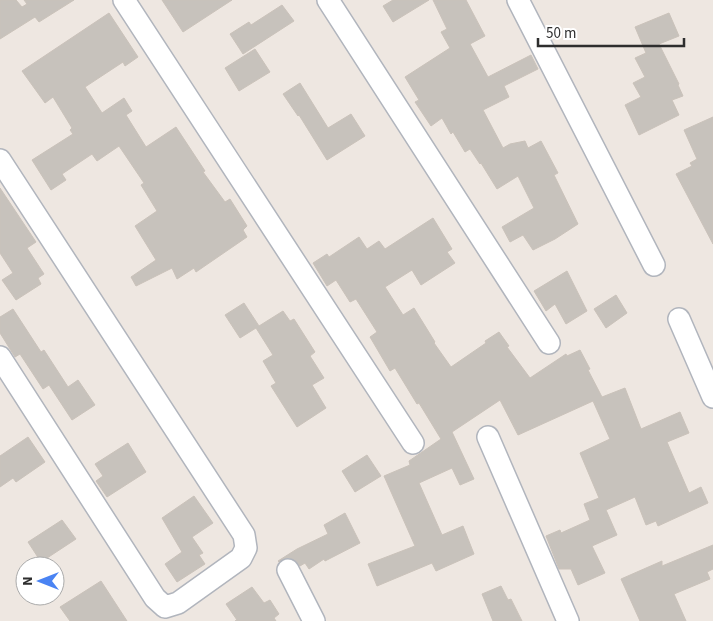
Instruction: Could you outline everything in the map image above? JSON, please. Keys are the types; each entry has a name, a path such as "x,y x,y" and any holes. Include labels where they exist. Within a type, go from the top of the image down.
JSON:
{"street":[{"path":"124,0 413,443"},
{"path":"328,0 549,343"},
{"path":"518,0 654,265"},
{"path":"0,160 244,535 246,548 241,558 178,604 165,607 156,598 0,357"},
{"path":"679,319 713,397"},
{"path":"488,437 568,621"},
{"path":"288,570 314,621"}],"building":[{"path":"0,0 16,0 22,7 27,4 24,0 74,0 39,22 35,17 0,39"},
{"path":"162,0 232,0 183,32"},
{"path":"393,0 429,0 393,22 383,6"},
{"path":"433,0 466,0 485,36 470,44 488,77 531,55 538,69 504,86 509,97 483,110 503,148 510,144 525,141 528,148 541,141 558,173 554,175 578,224 533,250 523,235 510,242 502,227 534,208 518,176 497,189 481,163 470,149 465,152 453,132 451,134 442,118 431,126 415,102 419,100 405,77 450,48 441,32 447,29"},
{"path":"282,5 294,21 243,54 230,34 249,22 251,25"},
{"path":"109,13 138,57 125,66 123,62 85,87 102,113 124,98 132,111 126,115 146,147 176,127 205,171 203,172 225,202 230,199 247,226 243,230 247,237 196,272 194,268 177,279 172,268 136,286 131,277 156,260 135,226 157,211 141,185 144,183 119,146 97,161 92,154 62,174 66,180 51,190 32,160 73,134 70,130 72,128 53,97 45,103 22,71"},
{"path":"669,13 679,36 659,44 683,96 672,100 679,115 639,135 625,105 641,97 633,83 645,77 635,58 646,53 635,27"},
{"path":"255,49 270,72 239,91 225,68"},
{"path":"300,83 328,128 351,114 365,136 327,160 299,115 283,94"},
{"path":"713,117 713,244 676,174 692,166 690,163 697,159 684,130"},
{"path":"0,188 36,242 27,248 44,274 38,278 41,284 16,300 2,280 13,273 0,253"},
{"path":"433,218 452,249 447,252 455,263 421,285 412,270 385,287 403,315 414,308 434,343 451,367 499,332 509,346 507,347 530,378 566,354 567,356 580,350 602,397 625,388 641,429 680,412 689,433 667,442 689,493 701,487 708,503 658,526 656,521 646,525 635,497 606,510 617,535 592,546 605,573 578,585 571,569 559,569 546,536 560,530 561,533 590,520 584,504 599,498 580,453 610,439 593,401 518,435 500,400 452,432 474,479 460,485 452,468 419,483 442,535 463,526 474,554 436,571 432,563 377,586 368,564 415,546 384,476 410,465 409,461 441,439 395,368 390,371 370,337 377,332 356,299 350,302 336,280 327,286 313,263 327,254 329,257 359,237 367,249 379,241 385,249"},
{"path":"567,271 587,311 566,324 555,304 546,311 534,291"},
{"path":"616,295 627,313 606,328 594,309"},
{"path":"244,303 259,326 283,311 290,321 294,319 315,352 310,356 324,378 312,385 326,408 297,427 271,386 276,383 263,361 273,355 256,328 240,338 225,315"},
{"path":"13,309 41,352 44,350 68,387 78,380 95,405 72,420 49,385 43,389 20,354 15,357 0,333 0,317"},
{"path":"28,437 45,462 16,482 13,478 0,487 0,456"},
{"path":"128,443 146,472 107,497 96,481 103,476 95,464"},
{"path":"367,455 381,476 355,492 342,471"},
{"path":"194,496 213,523 192,537 203,553 199,555 205,564 177,582 165,564 182,552 162,518"},
{"path":"345,513 360,543 325,561 324,559 309,569 305,563 300,566 295,560 289,558 278,561 297,549 328,534 324,525"},
{"path":"62,520 76,539 50,556 37,556 28,542"},
{"path":"713,545 713,569 707,572 710,579 674,594 686,621 640,621 621,579 662,561 662,566"},
{"path":"101,581 127,621 70,621 60,607 65,606 65,604"},
{"path":"501,586 508,600 511,599 522,621 493,621 482,594"},
{"path":"252,587 264,603 270,600 279,614 274,618 276,621 235,621 237,620 226,604"}]}
